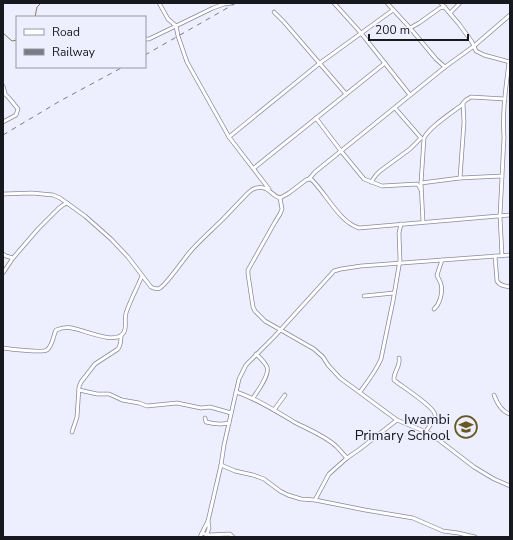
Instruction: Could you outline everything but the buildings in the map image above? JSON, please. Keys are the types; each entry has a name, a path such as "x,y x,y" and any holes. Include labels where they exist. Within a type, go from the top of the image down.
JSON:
{"street":[{"path":"159,3 168,19 176,26 187,62 229,136 269,189 280,198 282,208 280,214 250,266 248,274 254,309 265,321 314,349 323,357 330,368 340,378 379,408 397,420 426,431 439,439 474,467 494,479 510,486"},
{"path":"146,39 149,39 224,3 231,3"},
{"path":"334,3 410,95"},
{"path":"387,3 436,59 445,67"},
{"path":"441,3 459,24 474,46 475,50 484,55 509,62 505,100 500,216 502,256"},
{"path":"450,12 460,3"},
{"path":"410,28 440,8 445,7"},
{"path":"229,136 320,64 393,10"},
{"path":"274,12 346,94"},
{"path":"280,198 309,179 340,151 445,67 474,46 510,15"},
{"path":"254,168 385,63"},
{"path":"3,86 4,93 18,109 16,115 3,122"},
{"path":"424,222 421,183 424,141 426,134 466,100 471,98 505,100"},
{"path":"460,178 464,122 463,104"},
{"path":"395,108 424,141"},
{"path":"316,118 362,178 382,186 415,184 418,185 421,190"},
{"path":"504,137 510,138"},
{"path":"371,182 380,171 410,149 421,138"},
{"path":"421,183 460,178 502,176"},
{"path":"309,179 311,179 318,186 339,213 349,223 359,228 510,215"},
{"path":"3,194 32,192 53,195 60,198 85,216 111,239 128,257 151,287 155,289 160,288 165,284 189,252 252,189 269,189"},
{"path":"3,273 13,258 38,229 58,209 67,203"},
{"path":"360,392 378,367 381,359 392,309 399,264 399,233 401,224"},
{"path":"3,254 13,258"},
{"path":"206,536 231,413 242,373 246,365 256,354 281,330 336,270 361,266 510,255"},
{"path":"496,256 497,281 501,285 510,287"},
{"path":"434,309 438,304 441,294 441,285 437,275 442,260"},
{"path":"3,348 44,351 50,346 56,330 63,328 73,328 106,337 117,338 121,336 126,330 125,320 128,307 142,276"},
{"path":"364,296 394,293"},
{"path":"72,432 77,417 78,390 81,382 92,366 120,347 121,336"},
{"path":"252,398 264,380 268,370 267,365 256,354"},
{"path":"399,358 400,363 394,376 394,380 432,408 435,413 435,418 426,431"},
{"path":"78,390 97,394 109,394 122,400 147,406 177,403 201,408 210,407 231,413"},
{"path":"236,392 252,398 329,441 347,458"},
{"path":"274,410 286,395"},
{"path":"494,395 504,412 510,414"},
{"path":"205,418 206,422 220,425 229,423"},
{"path":"316,500 329,474 347,458 397,420"},
{"path":"221,465 235,471 264,479 280,491 301,499 316,500 413,518 442,531 475,537"},
{"path":"200,537 208,522"},
{"path":"202,533 206,536 230,534 233,537"}],"waterway":[{"path":"35,16 37,7 41,3"},
{"path":"3,33 12,41 16,40"}],"railway":[{"path":"146,54 236,3"},
{"path":"3,135 60,101 121,68"}],"place":[{"name":"Iwambi Primary School","path":"466,427"}]}
